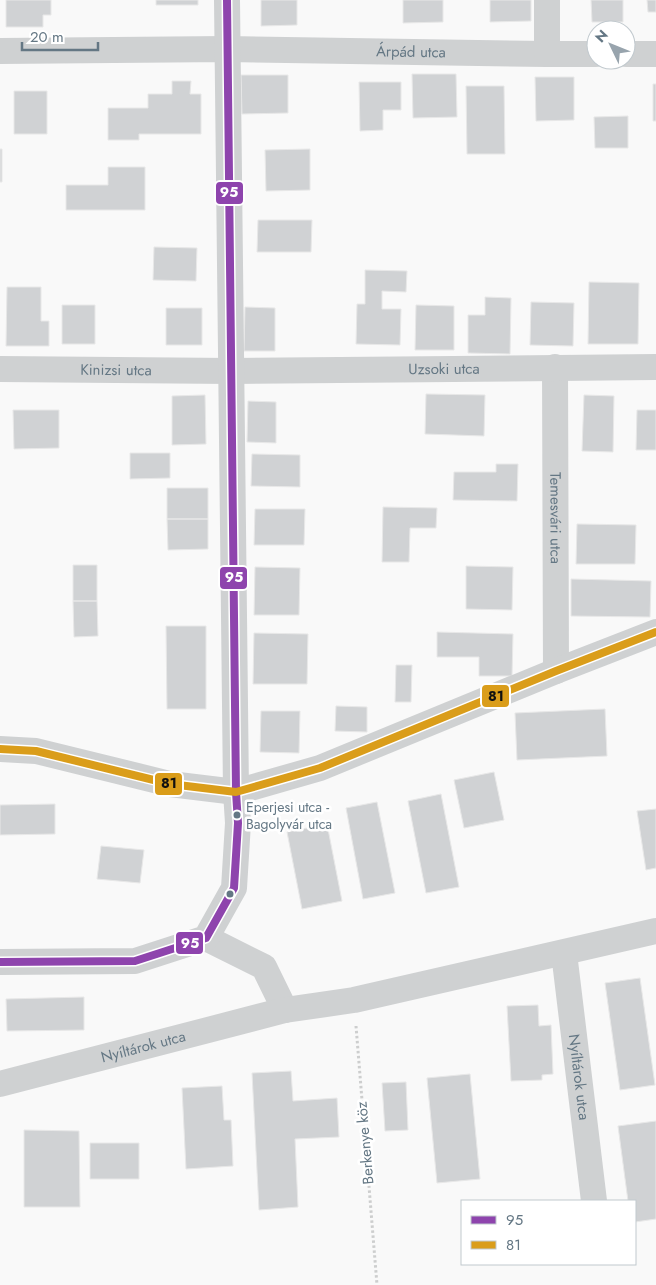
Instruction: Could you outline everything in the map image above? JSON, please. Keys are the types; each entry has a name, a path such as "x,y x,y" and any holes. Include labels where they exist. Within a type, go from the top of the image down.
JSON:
{"street":[{"path":"0,962 135,961 206,938 234,888 238,823 236,792 227,0"},
{"path":"547,0 547,54"},
{"name":"Árpád utca","path":"0,51 228,49 586,54"},
{"path":"636,54 656,54"},
{"name":"Temesvári utca","path":"555,367 556,671"},
{"name":"Uzsoki utca","path":"232,370 656,367"},
{"name":"Kinizsi utca","path":"0,369 232,370"},
{"path":"0,749 36,751 170,784 236,792 320,768 656,632"},
{"name":"Nyíltárok utca","path":"0,1084 285,1010 354,1000 656,931"},
{"path":"206,938 264,968 285,1010"},
{"name":"Nyíltárok utca","path":"564,953 594,1200"}],"path":[{"name":"Berkenye köz","path":"354,1000 377,1285"}],"building":[{"path":"6,0 51,0 51,15 43,15 43,27 6,27"},
{"path":"156,0 198,0 198,5 156,5"},
{"path":"261,0 297,0 297,25 261,26"},
{"path":"403,0 443,0 443,22 403,23"},
{"path":"490,0 531,0 531,21 490,22"},
{"path":"591,0 623,0 623,20 592,20"},
{"path":"647,0 656,0 656,12 648,12"},
{"path":"412,74 456,74 457,117 413,118"},
{"path":"241,75 288,75 288,113 242,114"},
{"path":"535,77 574,77 574,120 536,121"},
{"path":"172,81 191,81 190,94 201,94 201,134 139,134 139,140 108,140 108,108 148,108 148,94 172,94"},
{"path":"359,82 401,82 401,110 383,110 383,130 360,131"},
{"path":"653,84 656,84 656,121 653,121"},
{"path":"466,86 504,86 505,154 467,154"},
{"path":"14,91 47,91 47,134 14,134"},
{"path":"628,116 628,148 595,148 594,117"},
{"path":"0,149 2,149 2,182 0,182"},
{"path":"310,149 310,190 266,191 265,150"},
{"path":"108,167 145,167 145,210 66,210 66,185 108,185"},
{"path":"258,220 312,220 311,252 257,252"},
{"path":"154,247 197,248 196,281 153,280"},
{"path":"365,270 407,271 406,292 382,291 382,309 401,309 400,345 356,344 357,304 365,304"},
{"path":"589,282 639,283 638,344 588,344"},
{"path":"7,287 41,287 41,321 49,321 49,346 6,346"},
{"path":"485,297 511,298 510,354 468,353 468,315 485,315"},
{"path":"531,302 574,303 573,346 530,345"},
{"path":"62,305 95,305 95,344 62,344"},
{"path":"416,305 454,306 454,350 415,350"},
{"path":"245,307 275,308 275,351 244,351"},
{"path":"166,308 202,308 202,345 166,345"},
{"path":"426,394 485,395 484,436 425,434"},
{"path":"205,395 206,444 172,445 172,396"},
{"path":"584,395 614,396 613,452 582,451"},
{"path":"248,401 276,402 276,443 247,442"},
{"path":"13,410 59,410 59,448 14,449"},
{"path":"637,410 656,410 656,450 636,450"},
{"path":"130,453 170,453 170,478 130,479"},
{"path":"252,454 300,455 300,487 251,486"},
{"path":"496,464 518,464 517,501 453,500 454,472 496,472"},
{"path":"167,488 208,488 208,519 167,519"},
{"path":"383,507 437,508 436,528 410,528 409,562 382,562"},
{"path":"255,509 305,509 304,545 254,545"},
{"path":"167,519 208,519 208,549 168,550"},
{"path":"577,524 636,525 635,564 576,564"},
{"path":"73,565 97,565 97,601 73,601"},
{"path":"466,566 513,567 512,610 466,609"},
{"path":"255,567 300,568 299,615 254,615"},
{"path":"571,579 651,581 650,617 571,616"},
{"path":"73,601 97,601 98,636 74,637"},
{"path":"166,626 206,626 206,709 167,709"},
{"path":"437,632 513,634 512,676 479,676 479,657 437,657"},
{"path":"254,633 308,634 307,684 253,684"},
{"path":"396,665 412,665 411,702 395,702"},
{"path":"336,706 367,707 367,732 335,731"},
{"path":"605,709 607,756 517,760 515,713"},
{"path":"261,711 300,711 299,753 260,752"},
{"path":"494,772 504,820 464,828 454,780"},
{"path":"441,794 459,887 426,893 408,801"},
{"path":"377,802 395,893 363,899 346,808"},
{"path":"55,804 55,834 0,835 0,805"},
{"path":"656,809 656,868 646,870 637,811"},
{"path":"327,824 342,901 302,909 287,832"},
{"path":"101,846 144,850 140,883 97,879"},
{"path":"640,978 655,1085 620,1090 605,983"},
{"path":"84,997 84,1030 7,1031 6,999"},
{"path":"538,1005 539,1026 551,1025 553,1074 542,1075 542,1080 511,1081 507,1006"},
{"path":"291,1071 293,1101 337,1098 339,1137 295,1139 298,1207 259,1210 252,1073"},
{"path":"470,1074 480,1179 437,1183 427,1078"},
{"path":"406,1082 408,1130 385,1131 382,1083"},
{"path":"222,1086 224,1120 231,1120 233,1166 186,1169 182,1088"},
{"path":"656,1121 656,1219 636,1222 636,1200 628,1200 618,1126"},
{"path":"24,1130 79,1131 80,1207 24,1207"},
{"path":"90,1143 139,1143 139,1179 90,1179"}],"transit line":[{"name":"95","path":"0,962 135,961 206,938 234,888 238,823 236,792 227,0"},
{"name":"81","path":"0,749 36,751 170,784 236,792 320,768 656,632"}],"place":[{"name":"Eperjesi utca - Bagolyvár utca","path":"237,815"}]}
